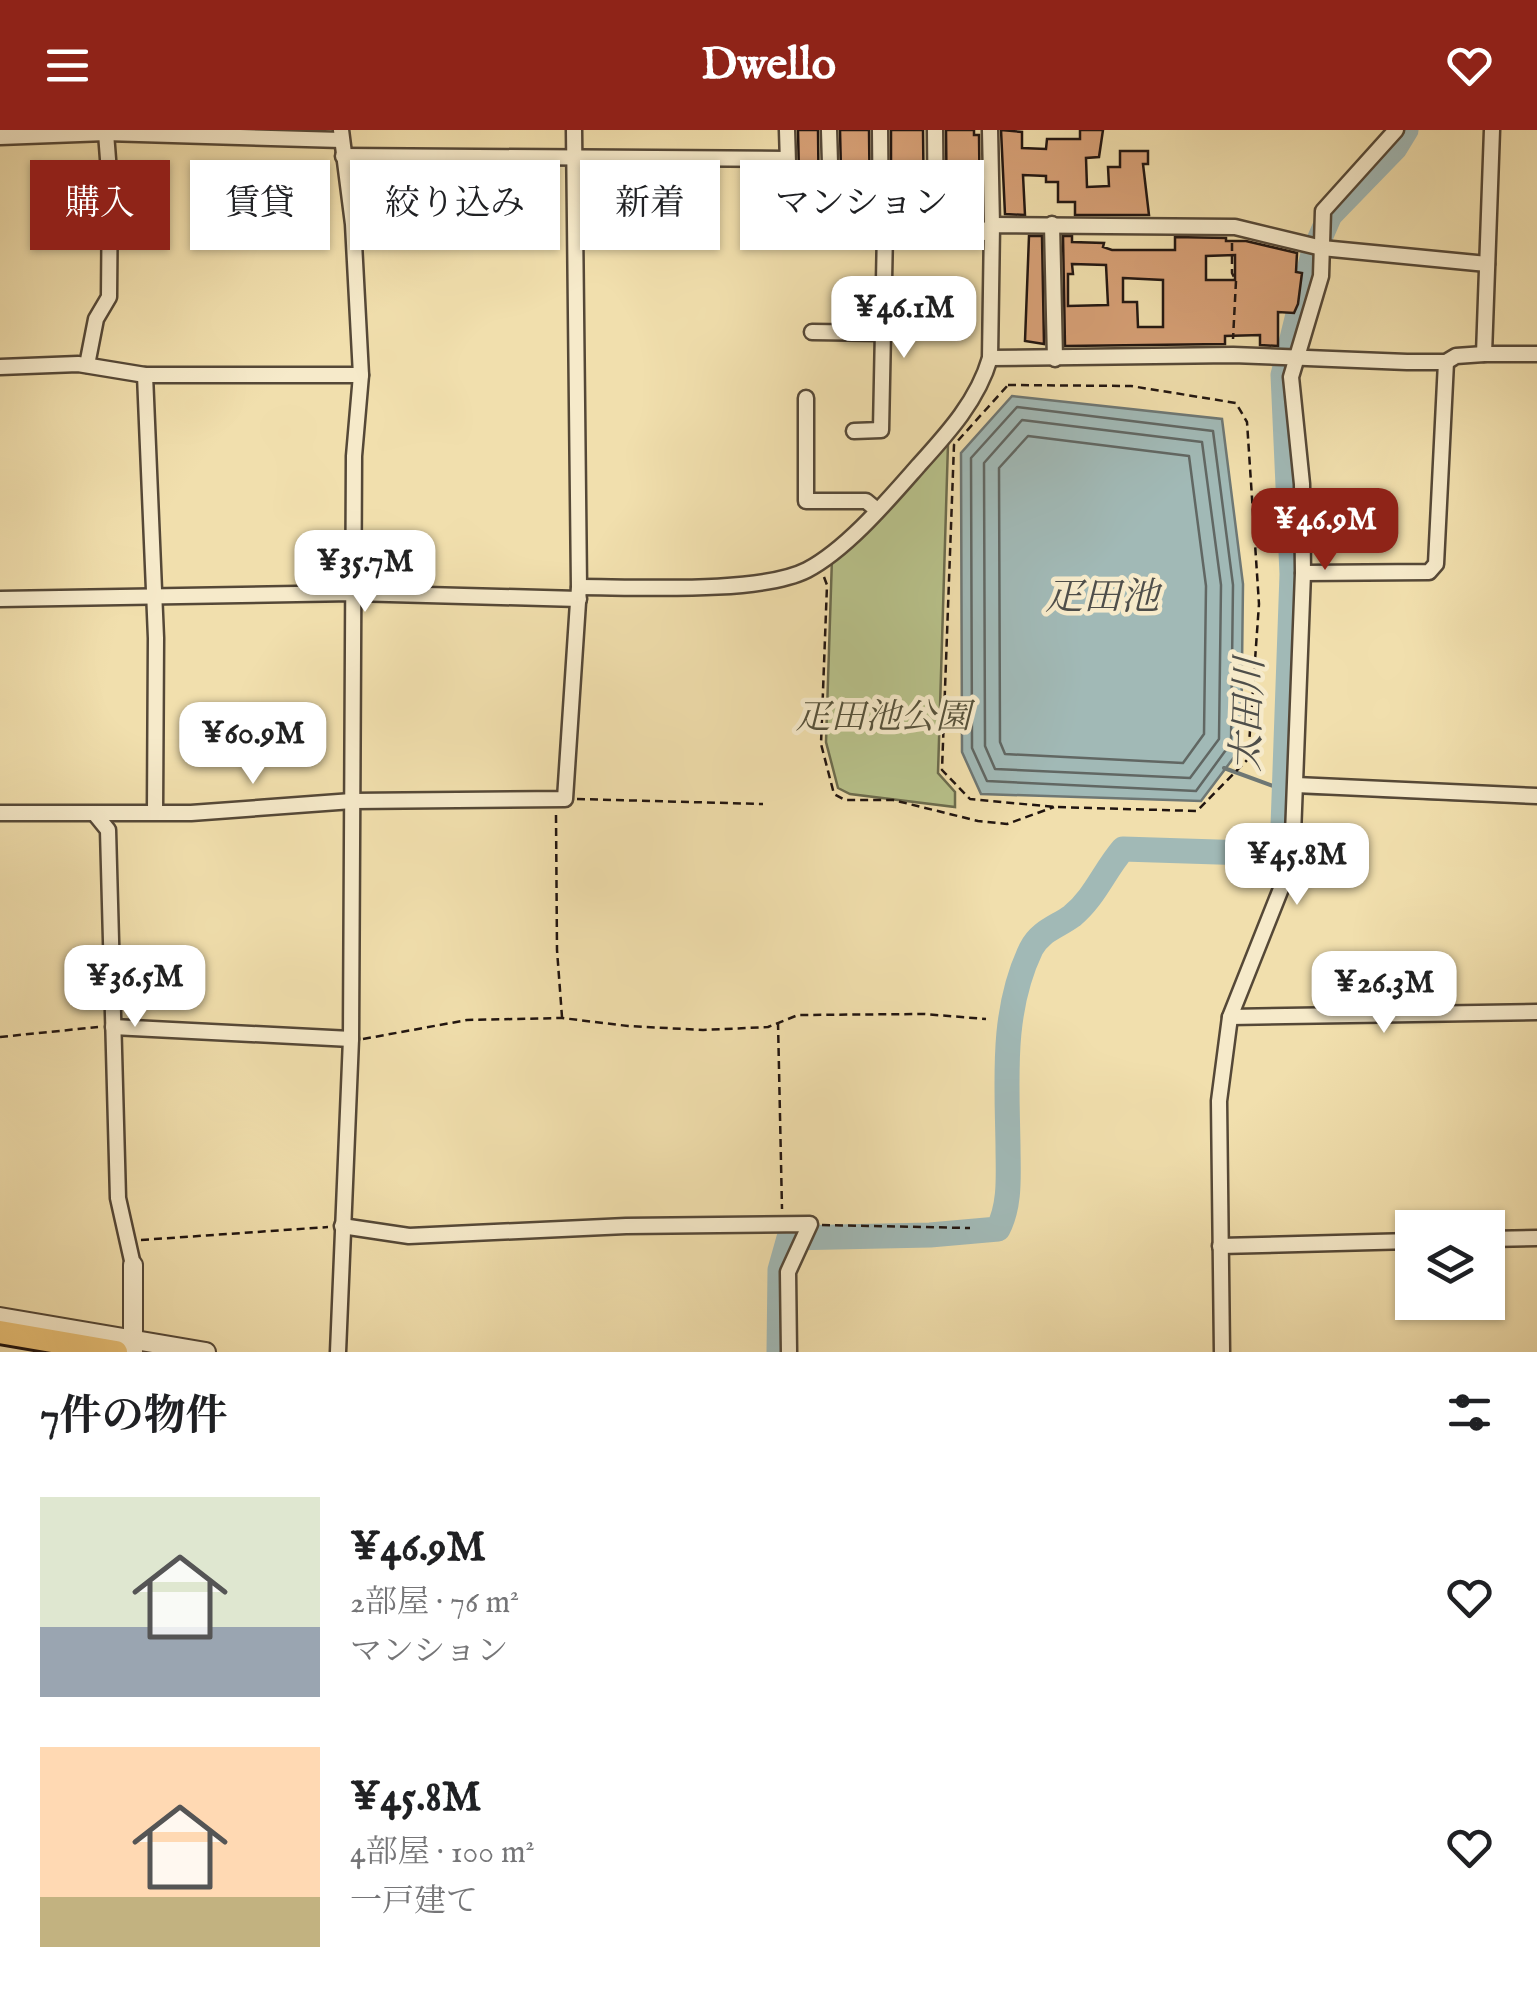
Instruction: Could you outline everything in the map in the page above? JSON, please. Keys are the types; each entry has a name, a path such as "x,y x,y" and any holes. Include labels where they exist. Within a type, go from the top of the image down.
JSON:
{"highway":[{"path":"0,1332 127,1348"}],"street":[{"path":"0,813 191,814 352,802 561,799 579,593 574,130"},
{"path":"343,156 787,158 786,130"},
{"path":"829,130 830,160"},
{"path":"880,130 881,160"},
{"path":"935,130 935,160"},
{"path":"0,600 579,593 752,583 806,571 877,510 954,424 985,377 990,358 990,130"},
{"path":"1222,1352 1218,1101 1230,1017 1292,861 1303,573 1302,484 1291,377 1322,276 1322,211 1396,130"},
{"path":"1484,354 1492,130"},
{"path":"86,365 96,319 109,297 110,185 106,133"},
{"path":"0,137 106,133 341,135 353,224 361,375 354,456 351,1039 338,1352"},
{"path":"984,233 992,226 1052,224 1232,226 1322,248 1487,264"},
{"path":"1052,224 1055,358"},
{"path":"854,431 881,430 883,250"},
{"path":"812,332 883,332"},
{"path":"990,358 1233,355 1446,362 1456,356 1537,354"},
{"path":"1303,573 1429,572 1436,564 1446,362"},
{"path":"0,366 86,365 146,375 361,375"},
{"path":"146,375 155,597 155,812"},
{"path":"806,398 806,501 866,501 877,510"},
{"path":"1296,785 1537,796"},
{"path":"95,814 108,830 118,1198 133,1265 127,1348"},
{"path":"1230,1017 1537,1012"},
{"path":"112,1027 351,1039"},
{"path":"342,1226 409,1236 626,1226 810,1224 788,1272 789,1352"},
{"path":"1505,1239 1537,1238"},
{"path":"1220,1246 1395,1241"},
{"path":"0,1316 127,1348 206,1352"}],"path":[{"path":"1232,226 1233,355"},
{"path":"819,561 827,585 821,744 834,794 846,800 893,800 978,821 1008,824 1055,807 1197,811 1248,759 1259,604 1247,422 1236,403 1130,386 1008,385 954,445 942,770 970,799 1055,807"},
{"path":"562,1018 557,950 561,799 763,804"},
{"path":"351,1039 376,1039 467,1020 562,1018 702,1030 768,1027 798,1015 924,1014 986,1019"},
{"path":"778,1021 782,1226"},
{"path":"0,1037 112,1027"},
{"path":"810,1224 970,1228"},
{"path":"130,1241 342,1226"}],"green space":[{"name":"疋田池公園","path":"948,444 938,773 955,792 955,807 850,794 838,788 826,742 832,558"}],"water":[{"name":"疋田池","path":"1012,396 1222,419 1243,584 1241,748 1201,801 981,794 962,752 961,453"}],"building":[{"path":"798,130 818,130 818,160 799,160"},
{"path":"840,130 869,130 869,160 841,160"},
{"path":"891,130 923,130 923,160 891,160"},
{"path":"946,130 974,130 974,135 979,135 979,160 946,160"},
{"path":"1001,130 1022,132 1022,148 1046,149 1047,139 1080,139 1080,130 1103,130 1099,157 1086,158 1087,187 1109,186 1108,167 1120,167 1120,151 1148,151 1148,164 1143,164 1149,215 1075,215 1075,202 1058,202 1058,182 1046,182 1046,176 1023,175 1025,215 1005,214"},
{"path":"1029,236 1042,236 1044,344 1025,341"},
{"path":"1063,236 1072,236 1072,242 1104,243 1103,247 1112,250 1175,250 1175,237 1226,238 1297,253 1296,272 1302,273 1298,304 1294,313 1278,312 1278,346 1260,345 1260,335 1225,336 1225,344 1065,346","holes":["1235,255 1235,280 1206,280 1206,256","1072,264 1106,265 1108,305 1068,306 1068,274 1073,274","1123,278 1163,280 1163,327 1138,327 1137,302 1123,302"]}],"waterway":[{"name":"太田川","path":"779,1352 780,1270 789,1238 930,1235 998,1229 1008,1188 1010,1021 1021,973 1035,943 1080,909 1123,849 1282,854 1292,574 1283,375 1313,254 1330,215 1395,148 1406,130"},
{"path":"1224,768 1289,792"},
{"path":"1298,793 1349,794"},
{"path":"1378,796 1537,803"}]}
